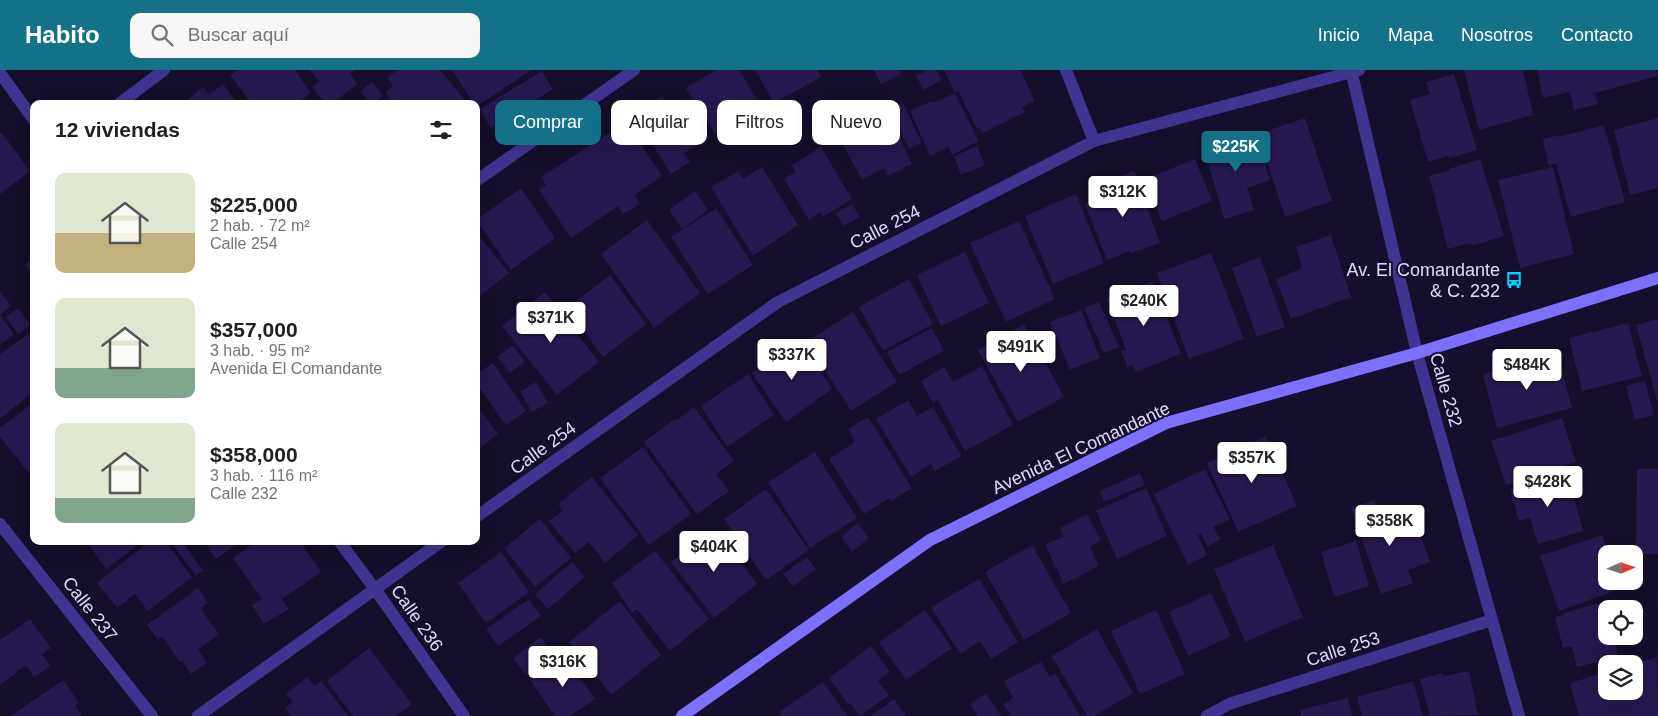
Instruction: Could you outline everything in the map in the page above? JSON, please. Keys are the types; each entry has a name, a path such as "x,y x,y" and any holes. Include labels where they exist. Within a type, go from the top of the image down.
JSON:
{"street":[{"path":"124,100 164,70"},
{"path":"480,178 634,70"},
{"path":"1066,70 1094,141"},
{"name":"Calle 254","path":"480,514 778,302 1094,141 1354,71"},
{"name":"Calle 232","path":"1354,71 1417,353 1519,716"},
{"path":"0,73 30,114"},
{"name":"Avenida El Comandante","path":"682,716 930,540 1166,424 1417,353 1658,278"},
{"name":"Calle 237","path":"0,524 152,716"},
{"name":"Calle 236","path":"342,545 464,716"},
{"path":"198,716 436,545"},
{"name":"Calle 253","path":"1207,716 1230,710 1492,620"}],"building":[{"path":"237,70 295,70 311,93 301,100 249,100 230,75"},
{"path":"310,70 355,70 350,74 357,84 337,100 323,100 312,87 319,82"},
{"path":"397,70 440,70 465,100 390,100 385,92 393,86 387,78"},
{"path":"452,70 531,70 480,104 480,100 471,100"},
{"path":"716,70 739,70 757,100 717,100 717,133 715,134 707,121 707,100 694,100 686,88"},
{"path":"755,70 817,70 821,77 779,100 772,100"},
{"path":"874,70 899,70 901,74 881,84"},
{"path":"927,70 936,70 942,80 924,90 916,76"},
{"path":"944,70 1020,70 1035,101 1022,107 1025,112 982,133 980,128 977,129 958,91 955,93"},
{"path":"1464,70 1523,70 1533,115 1479,130"},
{"path":"1537,70 1657,70 1658,76 1595,93 1598,104 1574,110 1570,92 1543,98"},
{"path":"542,71 553,89 536,100 495,100 495,125 491,128 480,109"},
{"path":"1454,74 1477,150 1428,162 1410,100 1430,94 1426,82"},
{"path":"372,82 383,96 378,100 367,100 360,91"},
{"path":"223,84 235,100 187,100 203,87 209,95"},
{"path":"955,93 979,141 952,155 948,147 930,156 910,111"},
{"path":"662,96 665,100 657,100"},
{"path":"903,103 922,143 909,149 900,130 900,104"},
{"path":"1305,118 1332,201 1285,217 1258,134"},
{"path":"1658,118 1658,188 1630,195 1614,130"},
{"path":"1604,125 1625,202 1571,217 1556,164 1548,165 1543,139"},
{"path":"0,133 30,171 0,194"},
{"path":"609,133 611,145 641,145 662,176 635,195 640,204 623,214 618,206 571,238 539,190 546,185 541,177 590,145 601,145 601,138"},
{"path":"1255,133 1270,180 1247,188 1254,210 1224,219 1204,149"},
{"path":"900,139 912,164 888,176 884,168 862,180 843,145 900,145"},
{"path":"653,145 697,145 684,153 690,162 671,174"},
{"path":"977,146 985,165 961,175 954,156"},
{"path":"821,147 852,199 823,217 820,212 809,220 784,179 795,172 792,165"},
{"path":"1195,159 1212,201 1162,221 1145,179"},
{"path":"1480,159 1504,236 1472,246 1471,243 1448,249 1429,176 1449,171 1449,169"},
{"path":"762,167 798,225 753,256 711,187 738,171 743,179"},
{"path":"1553,167 1574,254 1520,268 1498,180"},
{"path":"1134,171 1160,243 1130,253 1130,251 1107,260 1085,204 1109,194 1105,182"},
{"path":"521,188 555,238 511,270 480,226 480,217"},
{"path":"695,191 708,210 682,229 669,210"},
{"path":"1076,194 1104,263 1053,284 1025,216"},
{"path":"852,204 860,217 844,226 836,213"},
{"path":"716,208 753,265 708,294 671,237"},
{"path":"647,220 700,293 654,328 601,254"},
{"path":"1019,221 1055,299 1006,322 970,243"},
{"path":"1331,235 1351,297 1291,319 1276,279 1302,268 1296,247"},
{"path":"480,237 509,273 480,296"},
{"path":"965,252 989,303 941,326 917,275"},
{"path":"1211,253 1244,339 1189,359 1157,273"},
{"path":"1260,257 1285,327 1257,337 1232,268"},
{"path":"30,261 30,271 25,265"},
{"path":"610,275 646,324 603,357 567,308"},
{"path":"909,279 933,324 883,351 859,307"},
{"path":"1153,281 1181,354 1135,372 1132,365 1128,368 1121,351 1126,350 1107,299"},
{"path":"0,291 11,306 0,315"},
{"path":"545,292 599,362 557,395 502,326"},
{"path":"1099,302 1119,347 1104,353 1084,308"},
{"path":"18,308 30,325 18,334 6,317"},
{"path":"1081,310 1100,358 1070,370 1050,322"},
{"path":"853,312 897,382 851,411 807,342"},
{"path":"0,315 14,334 0,345"},
{"path":"1658,319 1658,400 1657,400 1636,325"},
{"path":"1628,323 1642,376 1582,391 1569,338"},
{"path":"1024,324 1064,397 1018,422 978,350"},
{"path":"932,328 944,351 899,375 887,352"},
{"path":"30,333 30,394 0,419 0,354"},
{"path":"799,341 832,389 786,422 752,373"},
{"path":"513,345 525,362 510,373 497,357"},
{"path":"1557,353 1572,408 1497,428 1483,374"},
{"path":"493,363 526,411 506,425 480,389 480,371"},
{"path":"982,366 1013,425 965,451 938,400 933,403 921,381 944,367 953,382"},
{"path":"748,374 774,415 727,447 701,406"},
{"path":"1645,381 1654,415 1635,420 1626,386"},
{"path":"536,382 548,403 532,412 520,392"},
{"path":"908,400 917,416 933,407 961,456 935,471 931,464 911,477 876,419"},
{"path":"30,405 30,471 28,472 0,437 0,428"},
{"path":"694,407 734,461 716,474 729,491 697,514 644,442"},
{"path":"480,410 498,434 480,448"},
{"path":"868,417 912,488 891,501 889,498 864,514 829,459 855,442 848,429"},
{"path":"1562,418 1576,462 1506,485 1491,441"},
{"path":"1266,436 1297,506 1238,532 1207,463"},
{"path":"643,447 691,514 649,545 600,478"},
{"path":"815,452 857,518 810,548 768,482"},
{"path":"1205,469 1230,519 1213,527 1220,539 1208,547 1201,534 1198,535 1207,555 1188,565 1154,494"},
{"path":"1637,469 1658,469 1658,554 1643,554 1643,545 1636,545"},
{"path":"1140,473 1145,485 1104,502 1100,491"},
{"path":"1567,473 1583,531 1538,544 1530,518 1519,521 1510,489"},
{"path":"592,477 638,535 605,563 589,542 575,553 549,521 563,510 558,504"},
{"path":"1146,488 1167,536 1117,559 1096,511"},
{"path":"766,489 809,550 766,580 724,519"},
{"path":"1374,500 1383,528 1414,517 1430,562 1408,570 1413,583 1381,594 1351,508"},
{"path":"1087,514 1101,540 1090,546 1099,566 1064,584 1045,545 1064,536 1060,528"},
{"path":"540,519 571,558 535,587 504,548"},
{"path":"858,523 869,538 852,552 841,537"},
{"path":"715,529 757,584 714,618 671,562"},
{"path":"1602,535 1605,545 1598,545 1598,590 1617,590 1559,611 1540,556"},
{"path":"1356,541 1369,586 1334,597 1321,552"},
{"path":"89,545 138,545 106,569"},
{"path":"145,545 168,545 192,577 148,611 135,594 117,608 97,583"},
{"path":"173,545 185,545 203,571 196,576"},
{"path":"207,545 235,545 216,559"},
{"path":"251,545 303,545 321,572 282,599 289,609 264,624 252,605 262,599 233,558"},
{"path":"1032,545 1071,613 1024,640 985,572"},
{"path":"1273,545 1303,617 1245,642 1214,569"},
{"path":"655,551 709,619 670,651 637,609 632,613 612,583"},
{"path":"501,552 529,592 486,623 458,583"},
{"path":"807,557 816,569 793,586 783,574"},
{"path":"572,562 585,577 548,609 535,594"},
{"path":"979,579 1018,642 991,659 980,641 960,654 931,607"},
{"path":"198,588 208,603 201,609 219,634 198,650 207,663 191,674 162,636 158,640 147,625"},
{"path":"1211,593 1231,636 1188,656 1169,612"},
{"path":"529,599 541,616 498,646 486,629"},
{"path":"620,601 661,655 611,695 569,642"},
{"path":"1598,604 1598,645 1615,645 1618,655 1598,655 1598,662 1577,667 1572,646 1563,648 1555,617 1564,615 1563,613"},
{"path":"925,610 952,648 906,680 879,642"},
{"path":"1156,610 1185,674 1140,694 1111,631"},
{"path":"30,619 51,648 42,654 51,666 34,677 26,665 0,685 0,640"},
{"path":"1097,629 1133,693 1094,716 1087,716 1052,656"},
{"path":"540,637 554,655 527,676 513,658"},
{"path":"871,646 890,672 878,681 889,695 860,716 850,703 848,704 829,678"},
{"path":"369,648 412,704 396,716 353,716 327,681"},
{"path":"565,655 595,699 570,716 555,716 530,680"},
{"path":"1657,657 1658,716 1579,716 1570,683 1598,674 1598,700 1643,700 1643,661"},
{"path":"1041,662 1050,677 1055,673 1080,716 1011,716 1004,704 1013,698 1004,681"},
{"path":"1469,671 1478,715 1430,716 1420,679 1442,673 1444,676"},
{"path":"307,677 314,686 321,681 348,716 291,716 285,708 293,702 286,694"},
{"path":"63,680 79,703 75,706 82,716 11,716"},
{"path":"1413,681 1423,716 1362,716 1357,697"},
{"path":"823,682 847,716 782,716 779,712"},
{"path":"986,693 1001,716 978,716 970,704"},
{"path":"1348,698 1352,716 1301,716 1300,710"},
{"path":"894,699 906,716 871,716"}],"place":[{"name":"Av. El Comandante & C. 232","path":"1514,280"}]}
